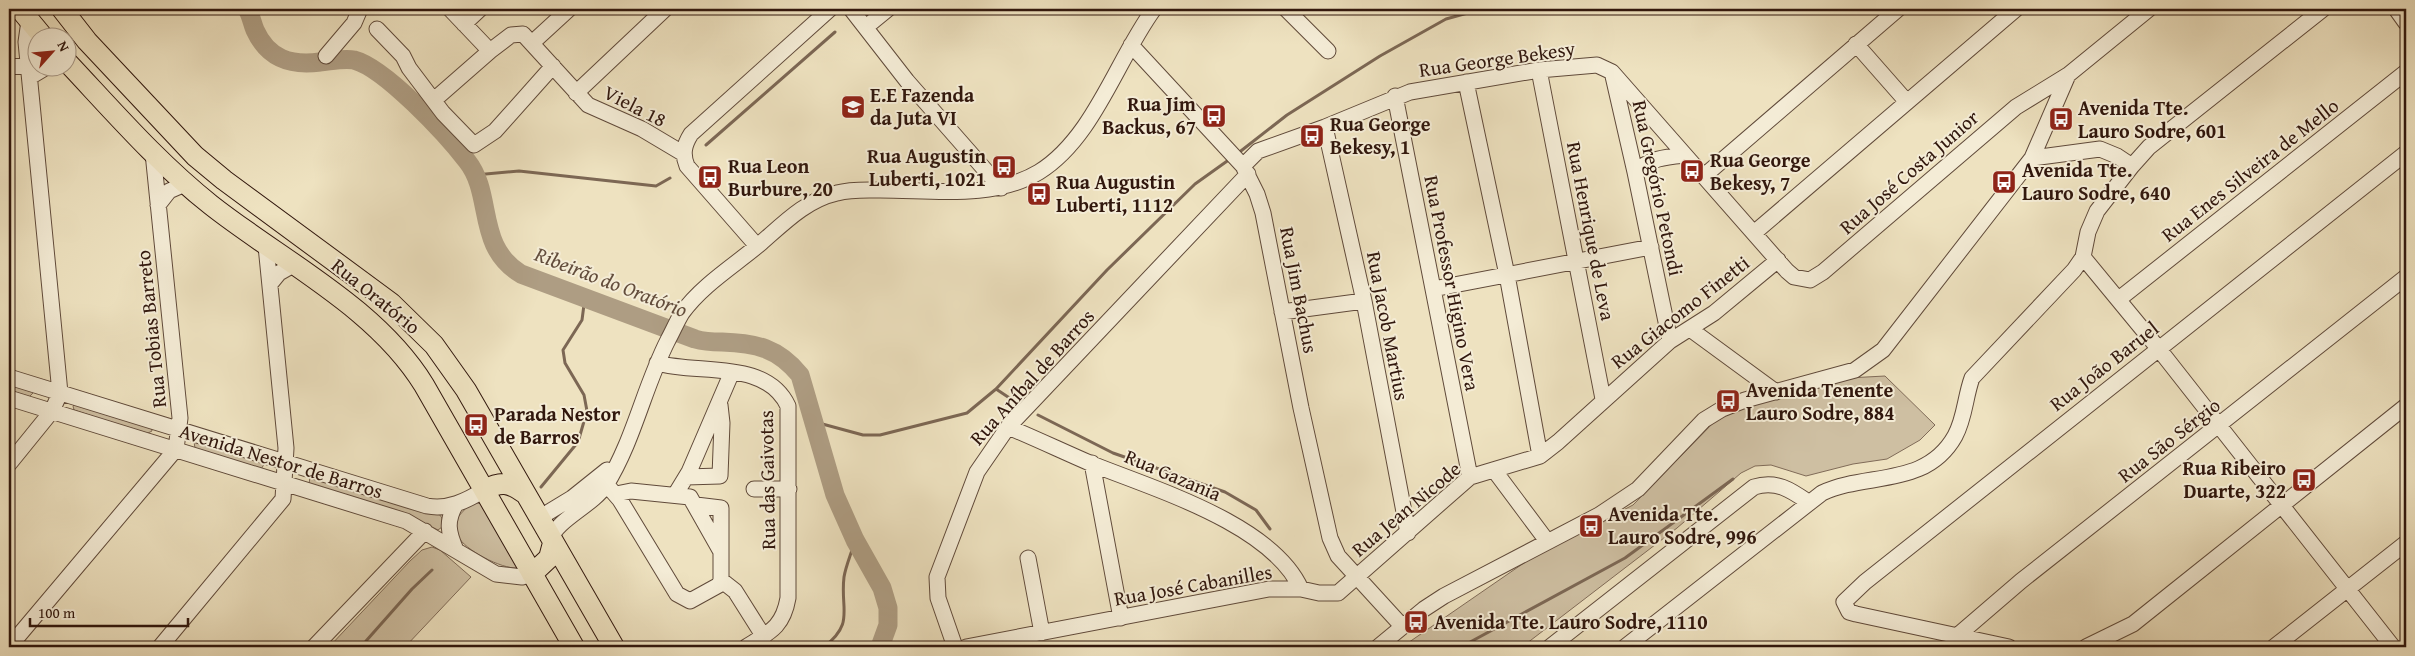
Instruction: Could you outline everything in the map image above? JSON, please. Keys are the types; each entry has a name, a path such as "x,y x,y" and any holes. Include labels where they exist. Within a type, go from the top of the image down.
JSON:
{"main road":[{"name":"Rua Oratório","path":"62,9 87,41 195,156 224,180 391,304 421,331 456,374 614,647"},
{"path":"25,15 36,28"},
{"name":"Rua Oratório","path":"78,74 185,184 266,246 371,322 408,361 574,647"},
{"path":"484,490 494,484 505,483 524,493"},
{"path":"532,574 549,558 552,541"}],"street":[{"path":"326,56 354,23 360,9"},
{"path":"450,9 487,54"},
{"path":"464,24 480,9"},
{"path":"434,100 505,38 523,34 532,43 569,9"},
{"path":"576,93 665,9"},
{"path":"757,246 687,166 684,154 691,134 830,9"},
{"path":"851,9 907,81 1001,188"},
{"path":"866,27 888,9"},
{"path":"552,541 557,527 592,502 607,485 666,344 681,315 700,294 797,212 813,201 839,192 866,190 989,191 1022,181 1058,157 1090,119 1131,45 1154,9"},
{"path":"1286,9 1328,51"},
{"path":"1704,176 1898,9"},
{"path":"1754,233 2016,9"},
{"name":"Rua José Costa Junior","path":"1778,260 1794,277 1810,280 1816,278 2016,107 2068,74 2149,9"},
{"path":"1625,647 1808,502 1832,488 1898,476 1925,465 1935,458 1955,435 1964,416 1972,378 2083,258 2088,232 2097,211 2132,166 2169,130 2324,9"},
{"path":"2396,9 2406,23"},
{"path":"25,15 28,61"},
{"path":"377,29 403,56 409,68 434,100 475,146 494,130 553,66"},
{"name":"Viela 18","path":"532,43 576,93 593,108 642,129 684,154"},
{"path":"1856,44 1908,102"},
{"name":"Rua Jim Bachus","path":"1131,45 1226,147 1242,167 1263,214 1330,538 1338,556 1356,578"},
{"name":"Rua George Bekesy","path":"1242,167 1258,151 1325,128 1395,96 1538,70 1597,65 1612,72"},
{"path":"9,67 28,71"},
{"name":"Rua Henrique de Leva","path":"1538,70 1603,399"},
{"path":"1612,72 1778,260"},
{"name":"Rua Gregório Petondi","path":"1612,72 1670,341"},
{"name":"Rua Enes Silveira de Mello","path":"2119,299 2406,72"},
{"path":"1378,647 1402,626 1444,596 1599,515 1638,489 1704,420 1737,403 1855,370 1884,350 2032,158 2068,74"},
{"path":"9,464 52,411 60,393 30,78"},
{"path":"1466,82 1506,275 1540,456"},
{"name":"Rua Professor Higino Vera","path":"1395,96 1470,477"},
{"name":"Rua Jacob Martius","path":"1325,128 1364,301 1408,533"},
{"path":"2032,158 2063,152 2100,149 2117,156 2132,166"},
{"name":"Rua Tobias Barreto","path":"153,153 180,418 180,430 176,449"},
{"name":"Rua João Baruel","path":"1957,636 1849,612 1844,602 1865,582 2406,153"},
{"path":"1635,172 1645,163 1657,158 1685,155"},
{"name":"Rua Aníbal de Barros","path":"955,647 938,598 937,577 976,472 1008,427 1242,167"},
{"path":"158,205 169,191 185,184"},
{"path":"160,647 281,503 286,463 266,246"},
{"path":"1433,289 1651,247"},
{"path":"2083,258 2158,348 2392,647"},
{"name":"Rua Giacomo Finetti","path":"1540,456 1670,341 1714,313 1778,260"},
{"path":"270,284 279,274 293,265"},
{"name":"Rua São Sérgio","path":"1957,636 2021,581 2406,277"},
{"path":"1282,312 1364,301"},
{"path":"1690,329 1776,392"},
{"name":"Rua das Gaivotas","path":"657,363 676,368 732,372 751,376 774,387 783,396 789,416 788,598 783,618 777,626 764,637 746,647"},
{"path":"675,496 686,478 732,372"},
{"name":"Avenida Nestor de Barros","path":"9,377 427,506 440,507 456,504 484,490"},
{"name":"Avenida Nestor de Barros","path":"9,398 406,521 496,574 522,577 532,574"},
{"path":"686,478 720,476 722,422 719,404"},
{"path":"2086,647 2133,624 2406,406"},
{"name":"Rua Gazania","path":"1008,427 1092,464 1175,495 1232,524 1284,563 1296,577 1301,589"},
{"path":"9,647 176,449"},
{"name":"Rua Jean Nicode","path":"1356,578 1470,477 1540,456"},
{"path":"1092,464 1121,618"},
{"path":"1494,470 1547,541"},
{"path":"1550,647 1750,489 1764,484 1773,484 1786,488 1808,502"},
{"path":"607,485 677,594 684,600 695,600 719,584 721,580 722,508 696,505"},
{"path":"539,518 572,498 607,485 631,491 690,496 721,552"},
{"path":"754,489 789,489"},
{"path":"456,504 448,521 450,537 456,550"},
{"path":"314,647 425,531"},
{"path":"2274,647 2406,543"},
{"path":"1028,558 1042,633"},
{"path":"1356,578 1402,626"},
{"name":"Rua José Cabanilles","path":"966,647 1269,589 1301,589 1319,593 1338,593 1356,578"},
{"path":"721,580 735,591 764,637"},
{"path":"1957,636 2009,647"}],"shaded area":[{"path":"1885,376 1935,425 1920,440 1887,459 1853,464 1806,476 1771,465 1755,466 1741,473 1677,528 1522,647 1402,647 1534,556 1633,505 1716,420 1762,398 1829,379"},
{"path":"9,381 32,390 33,393 29,397 9,392"},
{"path":"75,404 151,426 152,431 146,434 74,410 73,406"},
{"path":"194,442 265,463 261,469 195,448"},
{"path":"310,477 439,514 442,518 442,527 438,530 416,519 309,484"},
{"path":"477,503 483,504 519,565 517,568 484,558 475,553 458,536 455,520 468,506"},
{"path":"432,547 440,550 471,577 405,647 329,647 410,561 422,550"}],"waterway":[{"name":"Ribeirão do Oratório","path":"247,9 260,40 274,54 299,63 342,59 354,60 382,76 415,104 467,161 475,174 491,235 497,249 507,262 521,274 695,339 709,342 745,344 766,349 775,353 792,366 800,375 835,495 855,540 882,588 888,608 888,625 880,647"},
{"path":"1237,154 1287,115 1380,56 1446,19 1482,9"},
{"path":"706,145 835,32"},
{"path":"815,422 863,435 880,435 967,413 996,389 1107,270 1195,184 1230,159"},
{"path":"475,175 519,171 656,186 670,178"},
{"path":"541,487 578,442 587,411 584,395 565,363 563,350 582,320 585,297"},
{"path":"996,389 1017,403"},
{"path":"1038,415 1113,453 1225,492 1256,510 1270,529"},
{"path":"1461,647 1625,558 1733,479"},
{"path":"824,647 840,631 843,623 844,577 855,540"},
{"path":"366,641 412,589 432,570"}],"place":[{"name":"E.E Fazenda da Juta VI","path":"853,107"},
{"name":"Rua Jim Backus, 67","path":"1214,116"},
{"name":"Avenida Tte. Lauro Sodre, 601","path":"2061,119"},
{"name":"Rua George Bekesy, 1","path":"1312,136"},
{"name":"Rua Augustin Luberti, 1021","path":"1004,167"},
{"name":"Rua George Bekesy, 7","path":"1692,171"},
{"name":"Rua Leon Burbure, 20","path":"710,177"},
{"name":"Avenida Tte. Lauro Sodre, 640","path":"2004,182"},
{"name":"Rua Augustin Luberti, 1112","path":"1039,194"},
{"name":"Avenida Tenente Lauro Sodre, 884","path":"1728,401"},
{"name":"Parada Nestor de Barros","path":"476,425"},
{"name":"Rua Ribeiro Duarte, 322","path":"2304,480"},
{"name":"Avenida Tte. Lauro Sodre, 996","path":"1591,526"},
{"name":"Avenida Tte. Lauro Sodre, 1110","path":"1416,622"}]}
